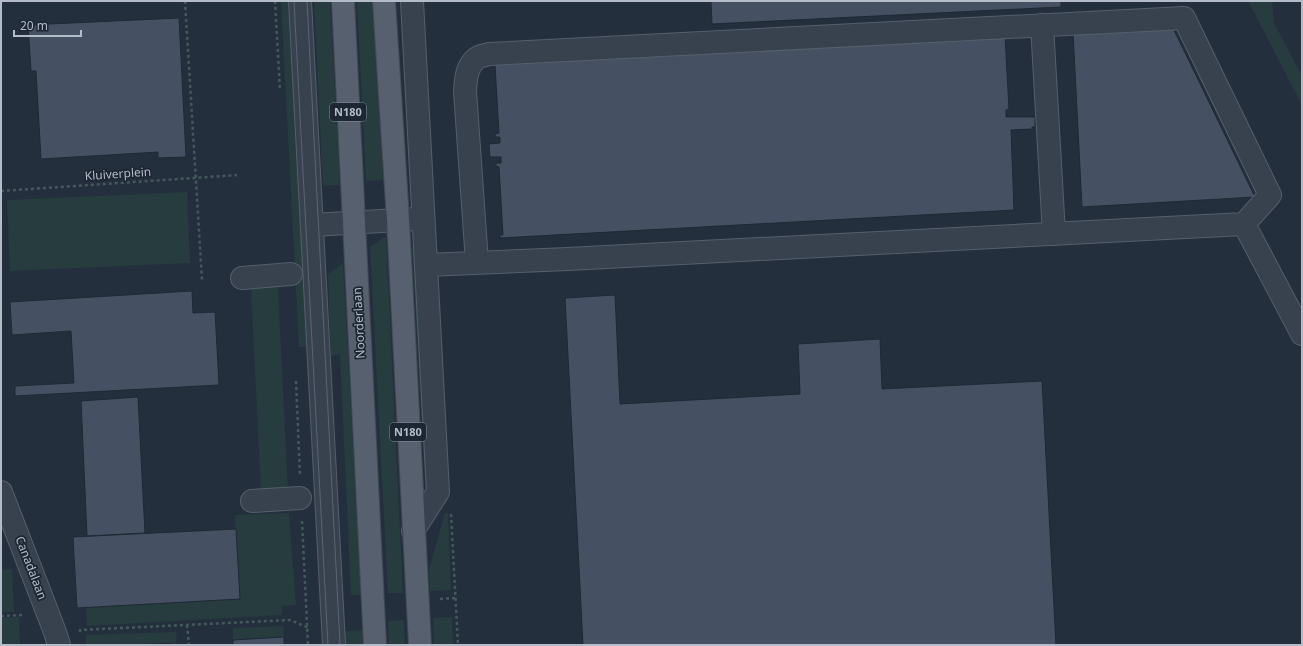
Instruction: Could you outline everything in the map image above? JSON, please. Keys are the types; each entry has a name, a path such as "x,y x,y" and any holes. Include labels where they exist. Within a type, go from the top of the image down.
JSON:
{"main road":[{"name":"Noorderlaan","path":"343,1 375,645"},
{"name":"N180","path":"384,1 398,220 420,645"}],"street":[{"path":"300,1 334,645"},
{"path":"412,1 438,492 413,531"},
{"path":"426,265 1244,224 1270,195 1184,18 489,54 477,58 470,66 466,75 465,91 477,262"},
{"path":"1042,25 1054,234"},
{"path":"312,225 423,218"},
{"path":"1244,224 1302,334"},
{"path":"242,278 291,274"},
{"name":"Canadalaan","path":"1,492 59,645"},
{"path":"252,501 300,498"}],"path":[{"path":"185,1 202,280"},
{"path":"275,1 280,95"},
{"name":"Kluiverplein","path":"1,191 237,175"},
{"path":"296,378 300,498 308,645"},
{"path":"80,638 80,630 290,620 308,628"},
{"path":"187,625 189,645"}],"green space":[{"path":"281,1 290,1 308,347 299,347"},
{"path":"314,1 330,1 340,185 323,186"},
{"path":"357,1 374,1 383,180 366,181"},
{"path":"1248,1 1272,1 1274,23 1302,76 1302,105"},
{"path":"187,192 190,263 10,271 7,200"},
{"path":"386,236 403,593 388,593 370,247"},
{"path":"419,246 429,480 425,480 412,247"},
{"path":"343,263 361,595 351,595 340,354 331,356 328,274"},
{"path":"251,287 278,287 288,492 261,494"},
{"path":"289,513 296,605 282,606 282,615 87,626 86,607 239,599 235,515"},
{"path":"445,513 448,513 451,590 430,591 429,570"},
{"path":"12,569 14,612 1,612 1,570"},
{"path":"19,617 20,645 1,645 1,618"},
{"path":"452,617 453,645 434,645 433,618"},
{"path":"404,620 405,645 389,645 388,621"},
{"path":"283,626 284,637 233,640 233,628"},
{"path":"362,630 363,645 345,645 344,631"},
{"path":"176,632 177,643 86,645 86,635"}],"building":[{"path":"711,1 1061,1 1061,7 712,24"},
{"path":"179,18 186,157 158,158 158,152 41,159 36,71 31,71 28,25"},
{"path":"1172,26 1255,197 1082,207 1073,32"},
{"path":"1005,36 1009,109 1006,110 1006,117 1035,117 1035,127 1032,127 1032,129 1011,130 1014,210 500,238 500,235 503,235 499,167 496,166 496,163 501,163 501,157 490,157 489,144 500,143 500,137 495,137 495,134 499,133 495,65 491,65 491,62"},
{"path":"192,291 193,313 215,312 219,385 15,396 15,386 74,383 71,331 12,335 10,302"},
{"path":"615,295 620,404 800,394 798,344 880,339 882,389 1042,381 1056,645 583,645 565,298"},
{"path":"138,397 145,533 87,536 81,401"},
{"path":"236,529 240,599 77,608 73,537"},
{"path":"284,637 284,645 233,645 233,640"},
{"path":"177,643 177,645 133,645"}],"tram line":[{"path":"294,1 328,645"},
{"path":"307,1 340,645"}]}
